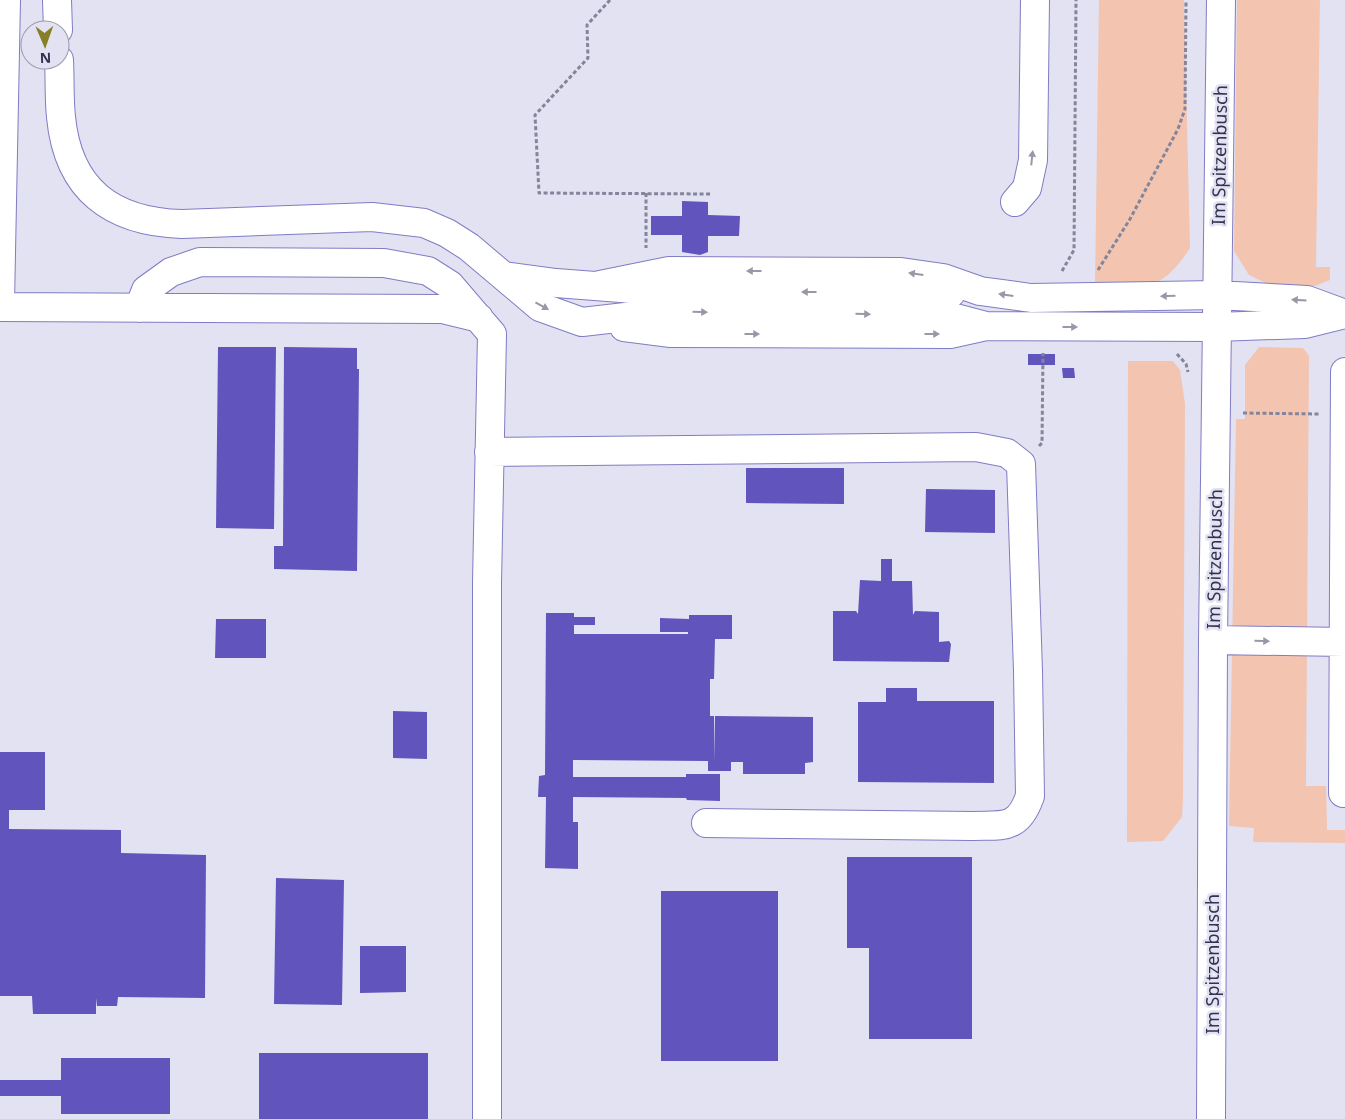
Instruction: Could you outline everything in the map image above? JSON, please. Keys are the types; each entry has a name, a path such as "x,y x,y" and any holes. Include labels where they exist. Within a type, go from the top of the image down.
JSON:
{"street":[{"path":"0,303 6,0"},
{"path":"57,0 58,20"},
{"path":"1015,202 1027,188 1033,160 1035,0"},
{"name":"Im Spitzenbusch","path":"1212,1119 1213,631 1221,0"},
{"path":"60,70 61,118 68,151 78,173 90,189 119,211 134,218 157,223 182,224 372,217 424,223 447,233 504,276 540,307 582,322 670,312 944,315 986,326 1216,327 1305,324 1345,314"},
{"path":"139,308 146,290 171,272 200,262 384,263 428,271 450,285 492,334 486,582 487,1119"},
{"path":"504,276 556,283 673,292 946,293 980,291 1031,298 1217,295 1306,300 1345,314"},
{"path":"0,307 442,309 479,318"},
{"path":"1345,372 1343,793 1345,793"},
{"path":"489,452 976,447 1007,453 1021,464 1030,796 1024,813 1009,824 973,826 706,823"},
{"path":"1213,631 1344,633"}],"path":[{"path":"610,0 587,25 588,58 535,116 539,193 712,194"},
{"path":"1062,276 1062,271 1074,250 1076,0"},
{"path":"1096,274 1130,219 1178,129 1185,109 1186,0"},
{"path":"1021,464 1042,443 1043,344"},
{"path":"1216,413 1308,414"}],"shaded area":[{"path":"1099,0 1184,0 1190,248 1180,263 1170,273 1160,280 1139,287 1095,288"},
{"path":"1237,0 1320,0 1316,267 1330,267 1330,280 1307,289 1274,287 1249,275 1234,251"},
{"path":"1259,347 1303,348 1309,356 1306,786 1326,786 1327,830 1345,830 1345,843 1253,842 1254,828 1229,826 1236,419 1245,419 1245,365"},
{"path":"1128,361 1173,361 1180,370 1185,404 1182,817 1163,841 1127,842"}],"building":[{"path":"682,201 708,202 708,215 740,216 739,236 708,236 708,252 700,255 682,252 682,235 651,235 651,216 682,216"},
{"path":"218,347 276,347 274,529 216,528"},
{"path":"284,347 357,348 357,369 359,369 357,571 274,569 274,546 283,546"},
{"path":"1028,354 1055,354 1055,365 1028,365"},
{"path":"1062,368 1074,368 1075,378 1063,378"},
{"path":"746,468 844,468 844,504 746,503"},
{"path":"926,489 995,490 995,533 925,532"},
{"path":"881,559 892,559 892,581 912,581 913,615 915,611 939,612 939,642 949,641 951,644 949,662 833,661 833,611 856,611 858,614 860,580 881,581"},
{"path":"546,613 574,613 574,617 595,617 595,625 574,625 574,634 688,634 688,632 660,632 660,618 689,619 689,615 732,615 732,639 715,639 714,679 710,679 710,716 714,716 714,762 715,716 813,717 813,762 805,763 805,774 743,774 743,762 731,762 731,771 708,771 708,761 573,760 573,777 686,777 686,774 720,774 720,801 687,800 686,798 573,797 573,822 578,822 578,869 545,868 546,797 538,797 539,776 545,775"},
{"path":"216,619 266,619 266,658 215,658"},
{"path":"886,688 917,688 917,701 994,701 994,783 858,782 858,702 886,702"},
{"path":"393,711 427,712 427,759 393,758"},
{"path":"0,752 45,752 45,810 9,810 9,829 121,830 121,853 206,855 205,998 118,997 117,1006 97,1006 96,998 96,1014 33,1014 32,996 0,996"},
{"path":"847,857 972,857 972,1039 869,1039 869,948 847,948"},
{"path":"276,878 344,880 342,1005 274,1004"},
{"path":"661,891 778,891 778,1061 661,1061"},
{"path":"360,946 406,946 406,992 360,993"},
{"path":"259,1053 428,1053 428,1119 259,1119"},
{"path":"61,1058 170,1058 170,1114 61,1114 61,1096 0,1096 0,1080 61,1080"}]}
